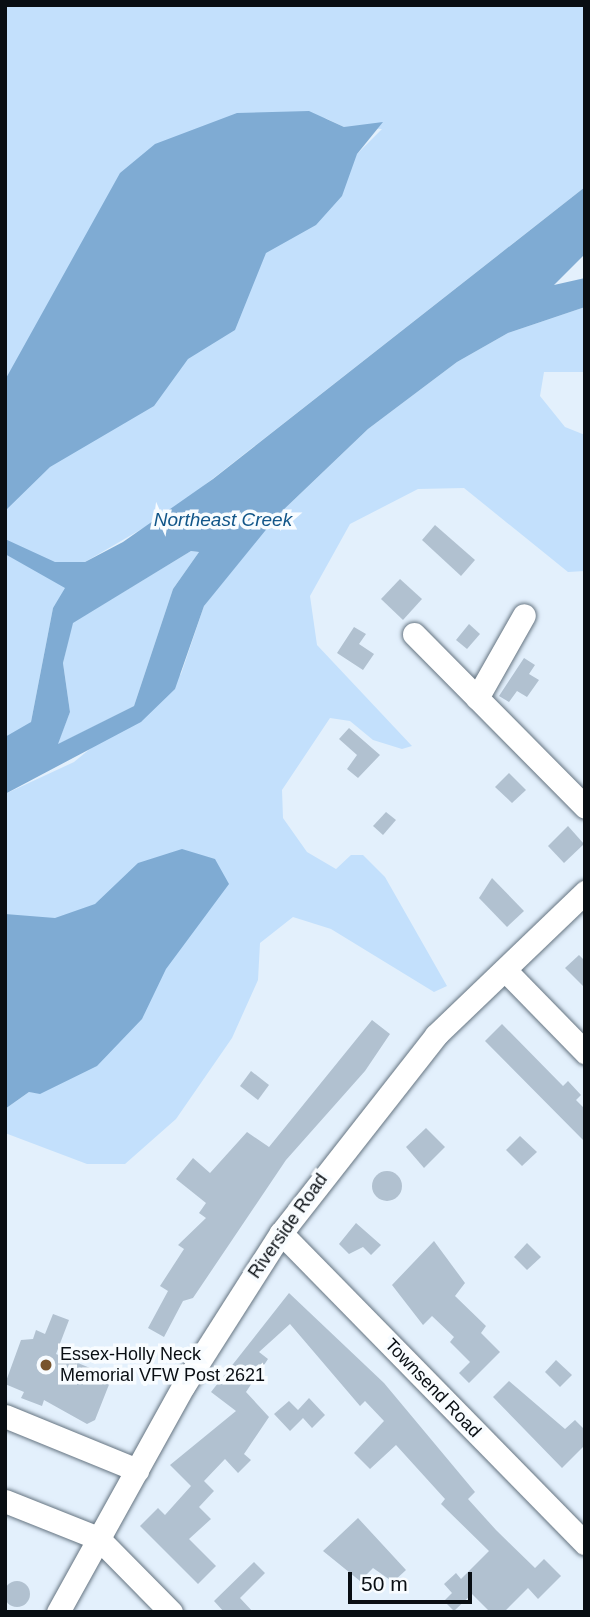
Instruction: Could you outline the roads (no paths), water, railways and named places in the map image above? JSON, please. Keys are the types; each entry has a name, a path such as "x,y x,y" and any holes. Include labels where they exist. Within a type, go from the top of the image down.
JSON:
{"street":[{"path":"477,698 524,615"},
{"path":"414,634 585,807"},
{"name":"Riverside Road","path":"58,1612 136,1470 281,1233 397,1080 585,892"},
{"path":"505,970 585,1052"},
{"name":"Townsend Road","path":"281,1233 585,1543"},
{"path":"5,1416 136,1470"},
{"path":"5,1501 98,1538 171,1612"}],"water":[{"path":"309,111 344,127 383,122 357,154 342,196 316,225 266,253 235,330 188,359 154,406 50,467 5,511 5,380 120,173 155,144 237,113"},
{"name":"Northeast Creek","path":"585,187 585,254 554,285 585,278 585,307 508,333 457,362 368,429 278,515 204,606 175,689 141,722 5,794 5,737 31,722 53,608 65,588 5,554 5,539 55,562 85,562 123,542 213,479","holes":["191,551 199,552 173,589 134,706 58,744 70,712 63,663 73,623"]},
{"path":"182,849 215,859 229,884 166,969 142,1019 97,1066 40,1094 29,1092 5,1109 5,914 55,918 95,904 138,863"}],"place":[{"name":"Essex-Holly Neck Memorial VFW Post 2621","path":"46,1365"}]}
